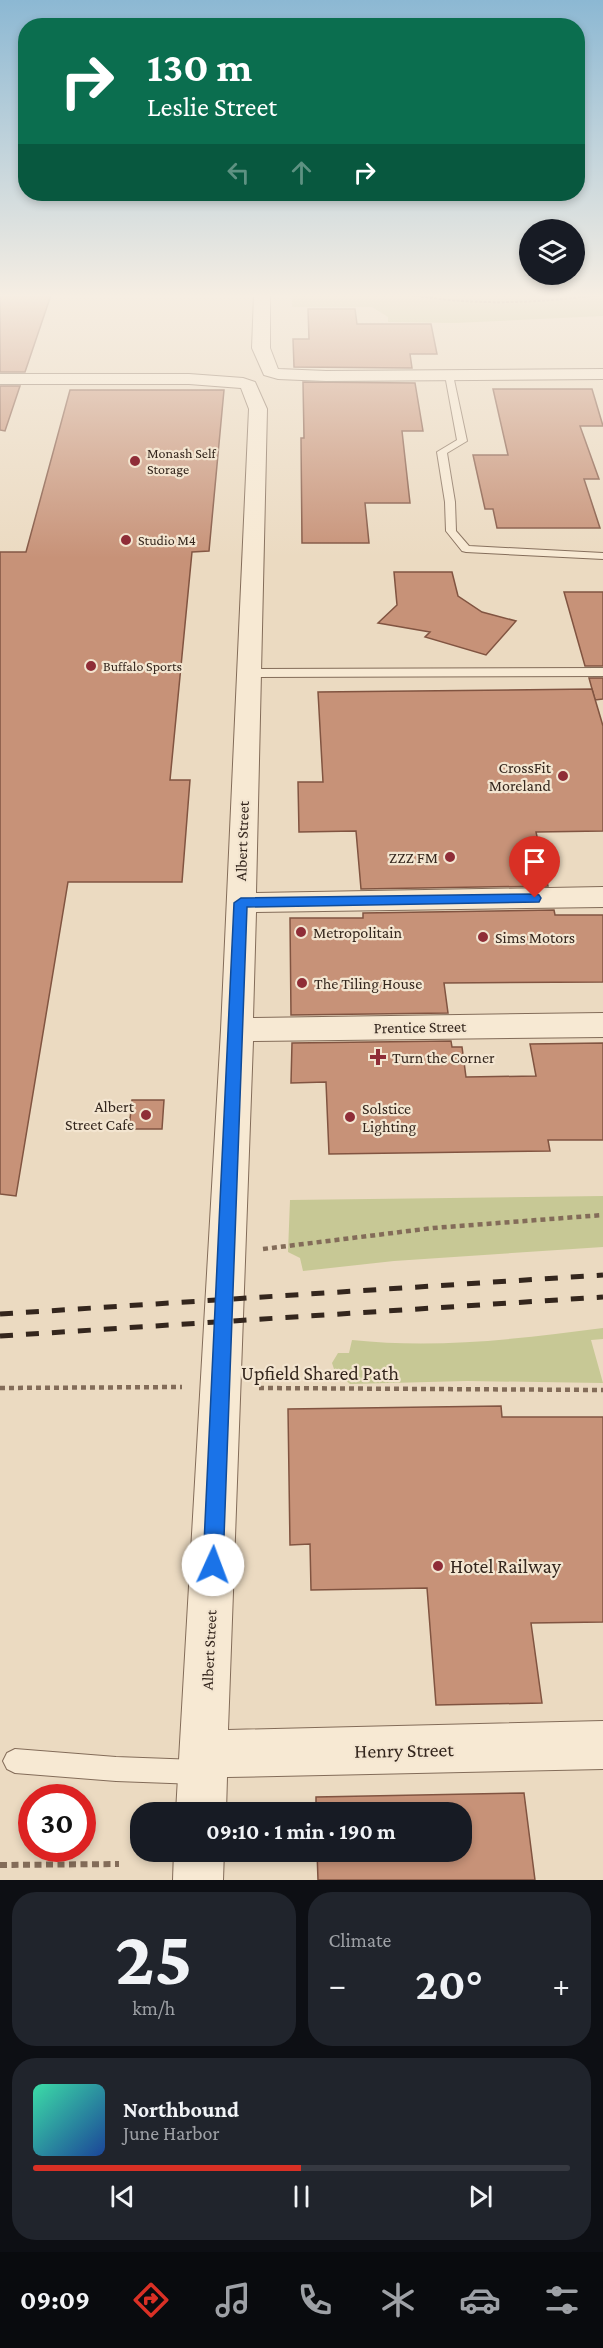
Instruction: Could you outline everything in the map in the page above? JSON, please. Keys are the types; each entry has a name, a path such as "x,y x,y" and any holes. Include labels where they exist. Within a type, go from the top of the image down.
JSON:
{"street":[{"name":"Albert Street","path":"203,1779 237,1030 247,673 260,383"},
{"path":"241,903 603,897"},
{"name":"Prentice Street","path":"237,1030 603,1025"},
{"name":"Henry Street","path":"203,1779 603,1745"},
{"path":"198,1880 199,1862"}],"lane":[{"path":"451,383 462,441 442,452 450,502 451,531 466,549 603,556"},
{"path":"247,673 603,672"},
{"path":"15,1761 203,1779"}],"path":[{"path":"227,1254 354,1235 526,1219 603,1215"},
{"name":"Upfield Shared Path","path":"0,1388 603,1390"},
{"path":"0,1865 119,1864"}],"green space":[{"path":"603,1196 603,1247 394,1261 303,1271 300,1258 288,1252 290,1200"},
{"path":"603,1328 603,1339 591,1340 603,1383 467,1381 350,1384 335,1372 332,1363 338,1353 349,1353 352,1340 384,1343 478,1342"}],"building":[{"path":"303,383 415,383 423,431 402,431 410,503 365,503 369,543 302,543 301,438 304,438"},
{"path":"0,386 20,386 5,431 0,430"},
{"path":"493,389 592,389 603,426 580,426 599,479 584,479 600,528 497,528 493,509 485,509 473,455 508,455"},
{"path":"70,390 224,390 209,551 192,552 170,780 190,780 182,882 68,882 16,1196 0,1194 0,552 26,552"},
{"path":"394,572 452,572 458,596 482,612 516,621 486,655 425,637 430,632 378,623 397,605"},
{"path":"564,592 603,592 603,666 585,666"},
{"path":"589,678 603,678 603,699 595,700"},
{"path":"592,689 603,726 603,831 536,832 548,886 361,889 356,831 299,832 298,782 323,782 318,692"},
{"path":"554,910 555,915 603,915 603,982 444,983 448,1013 291,1015 290,918 363,918 363,913"},
{"path":"451,1041 452,1047 462,1047 466,1077 536,1076 530,1044 603,1043 603,1140 548,1140 550,1151 329,1154 326,1082 291,1083 292,1043"},
{"path":"132,1100 164,1100 162,1129 129,1129"},
{"name":"Hotel Railway","path":"501,1406 502,1417 603,1417 603,1622 531,1623 542,1703 436,1705 427,1588 311,1590 310,1544 290,1545 288,1409"},
{"path":"524,1793 535,1880 318,1880 317,1862 472,1862 472,1802 316,1802 316,1797"}],"railway":[{"path":"0,1314 603,1275"},
{"path":"0,1336 603,1297"}],"place":[{"name":"Monash Self Storage","path":"135,461"},
{"name":"Studio M4","path":"126,540"},
{"name":"Buffalo Sports","path":"91,666"},
{"name":"CrossFit Moreland","path":"563,776"},
{"name":"ZZZ FM","path":"450,857"},
{"name":"Metropolitain","path":"301,932"},
{"name":"Sims Motors","path":"483,937"},
{"name":"The Tiling House","path":"302,983"},
{"name":"Turn the Corner","path":"378,1057"},
{"name":"Albert Street Cafe","path":"146,1115"},
{"name":"Solstice Lighting","path":"350,1117"},
{"name":"Hotel Railway","path":"438,1566"}],"route":[{"path":"213,1565 241,903 535,898"}]}
